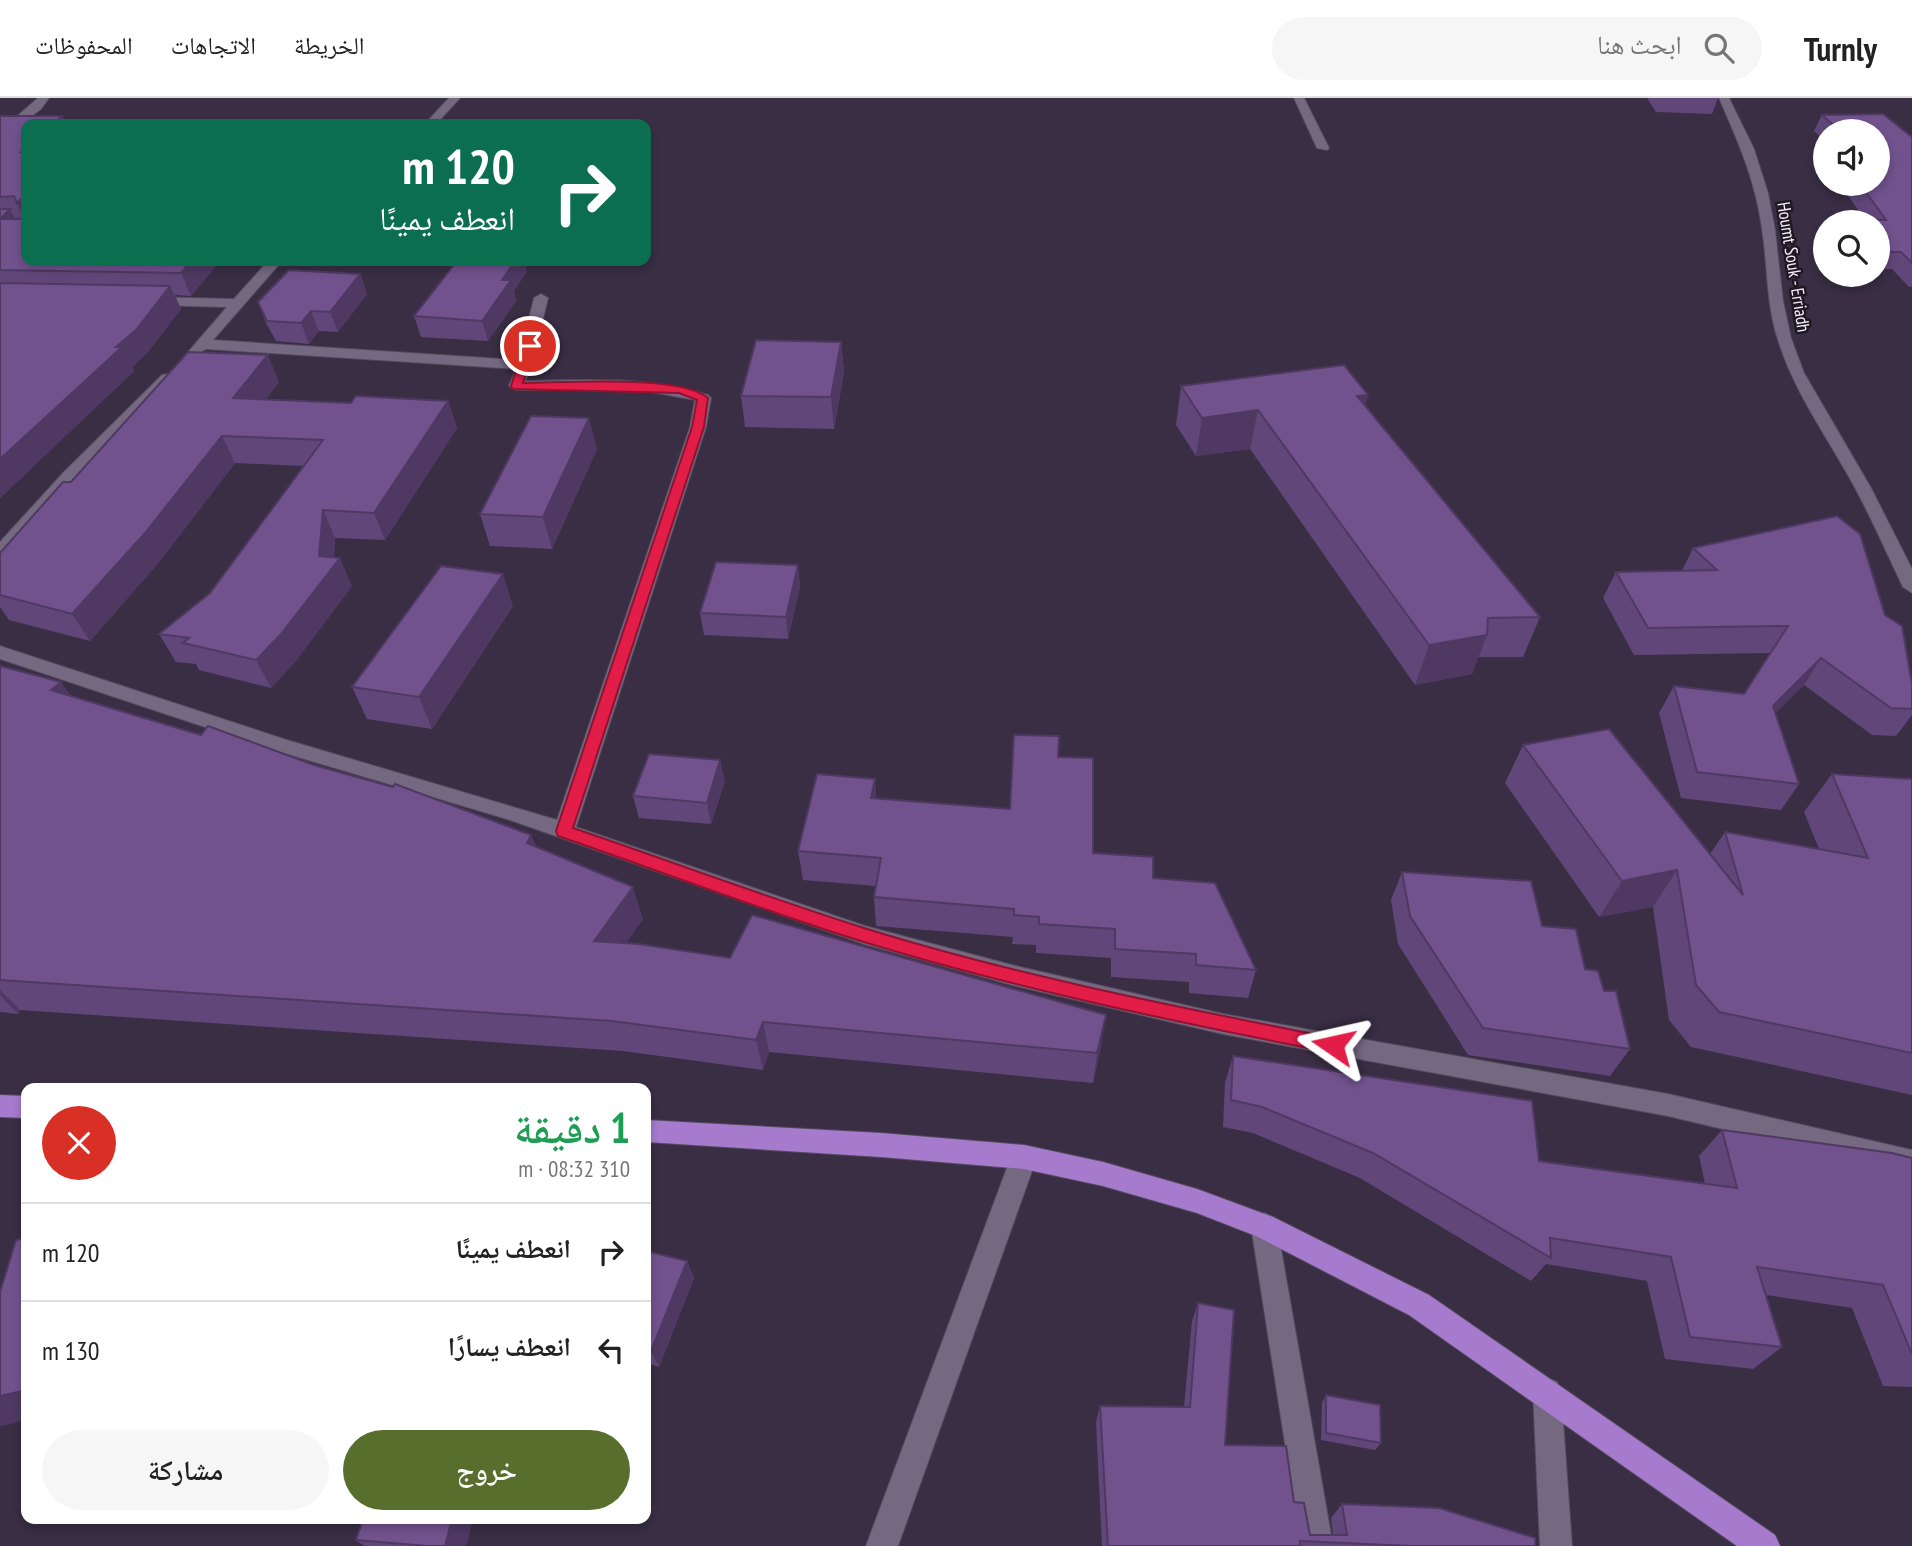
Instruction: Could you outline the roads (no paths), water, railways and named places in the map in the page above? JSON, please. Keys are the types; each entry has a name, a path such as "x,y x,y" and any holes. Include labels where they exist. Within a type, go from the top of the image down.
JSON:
{"main road":[{"path":"0,1106 21,1107"},
{"path":"651,1131 881,1144 1024,1157 1116,1178 1196,1201 1264,1226 1419,1305 1764,1546"}],"street":[{"path":"23,119 44,98"},
{"path":"435,119 455,98"},
{"path":"1299,98 1323,148"},
{"name":"Houmt Souk - Erriadh","path":"1724,98 1748,149 1762,193 1769,230 1776,301 1784,338 1797,373 1863,488 1912,587"},
{"path":"0,138 21,120"},
{"path":"0,553 69,476 204,344 270,266"},
{"path":"541,298 526,365 516,386 667,389 681,390 703,398 698,427 564,831"},
{"path":"140,301 237,303"},
{"path":"204,344 526,365"},
{"path":"0,652 281,745 564,831 864,935 1012,975 1237,1027 1668,1105 1912,1162"},
{"path":"882,1546 1024,1157"},
{"path":"1264,1226 1317,1546"},
{"path":"1547,1392 1556,1546"}]}
